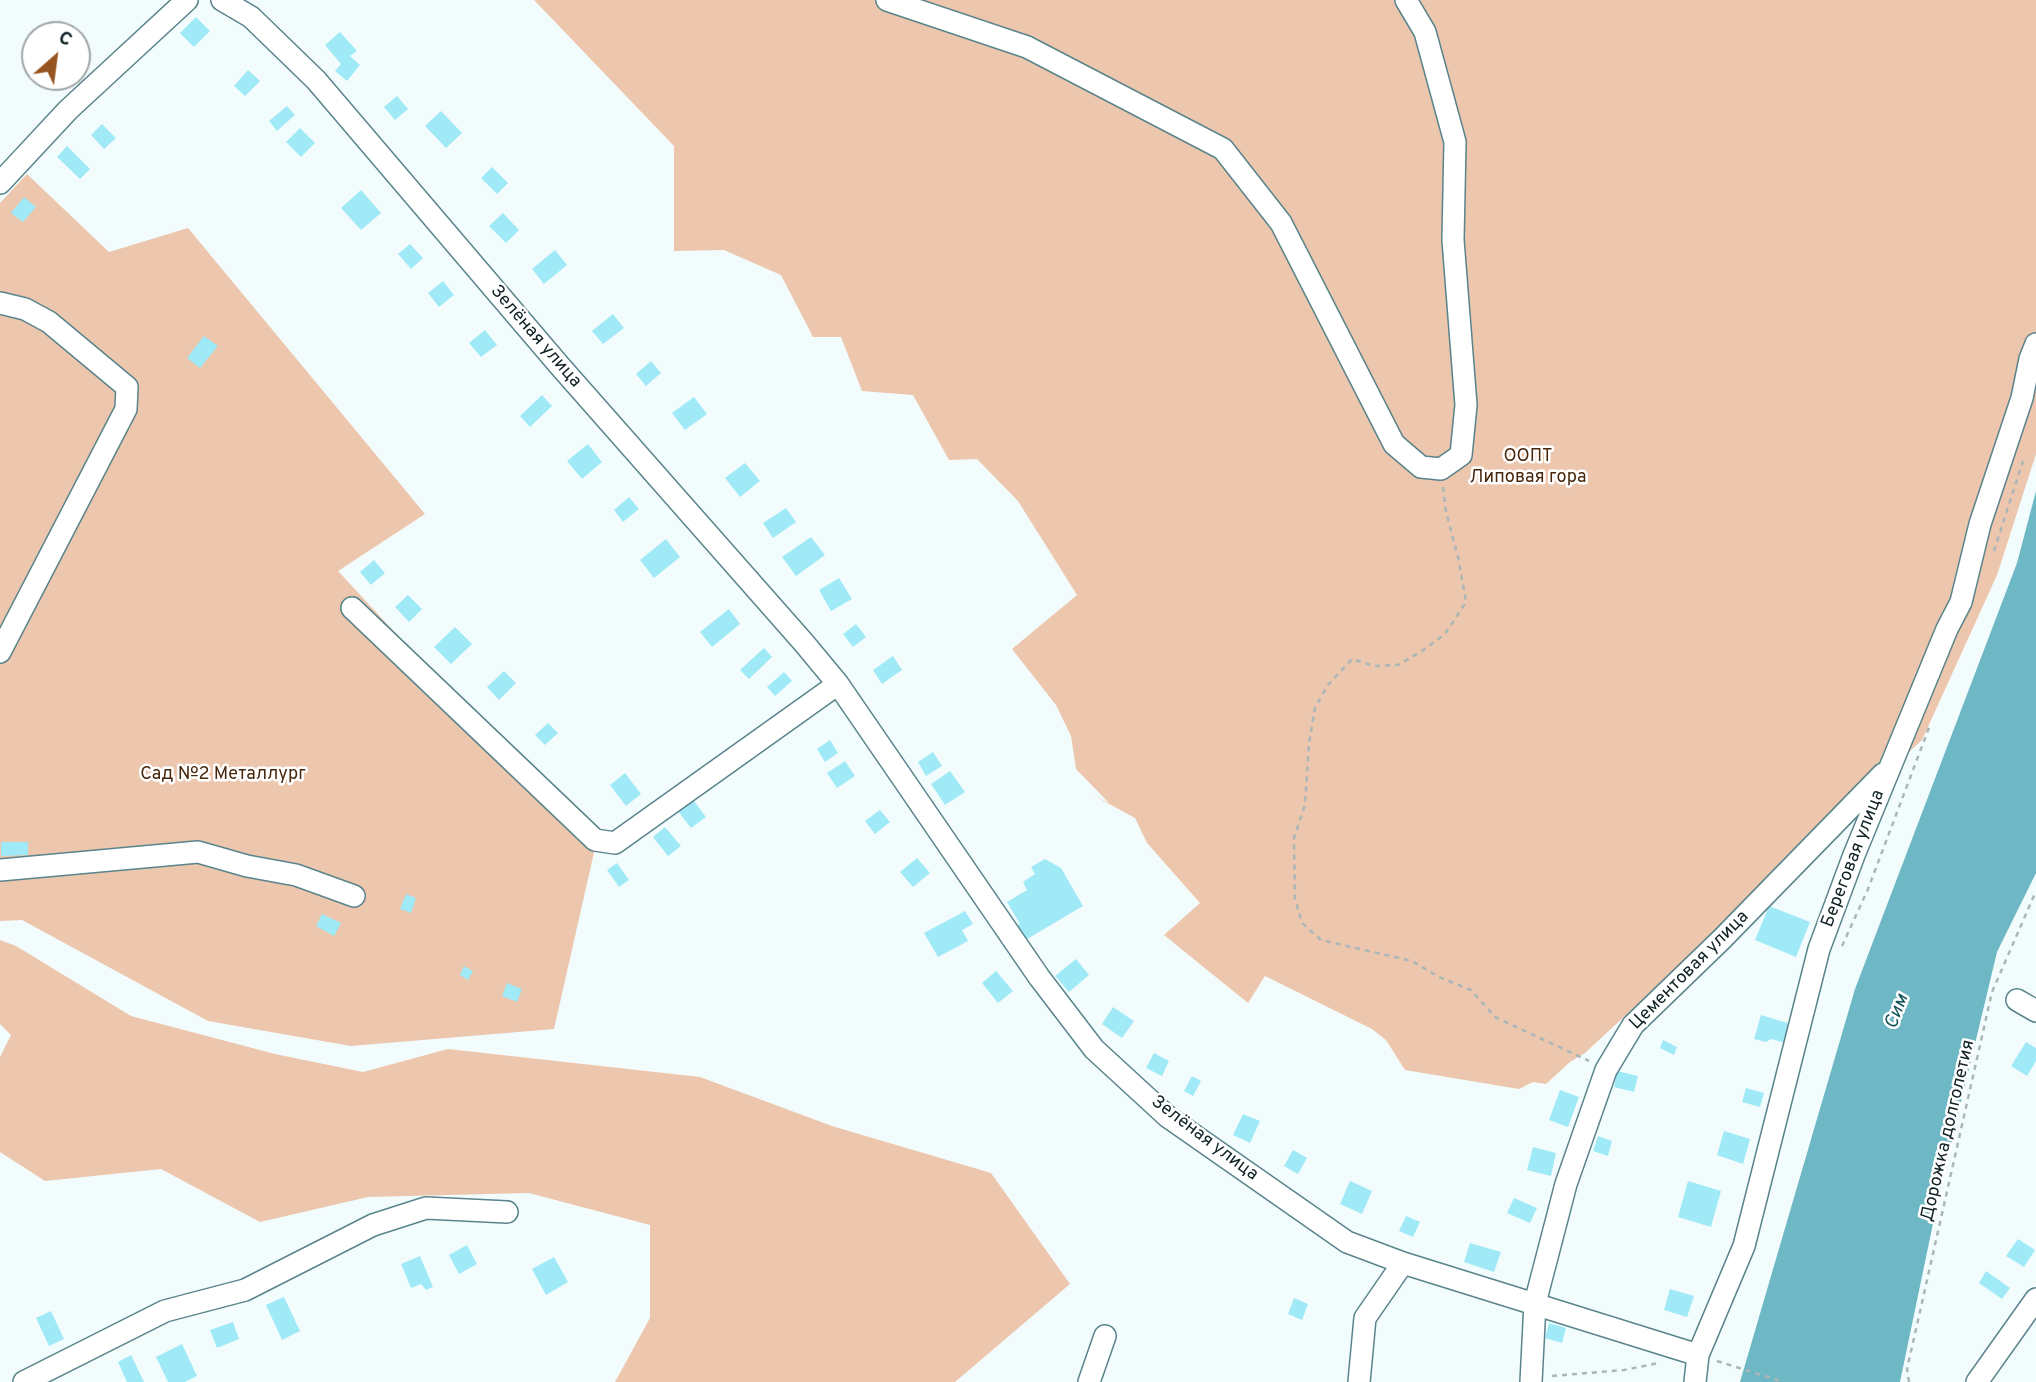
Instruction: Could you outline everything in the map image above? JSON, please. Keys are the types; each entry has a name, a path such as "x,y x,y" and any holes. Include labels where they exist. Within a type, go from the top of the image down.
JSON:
{"street":[{"path":"0,183 68,110 187,0"},
{"name":"Зелёная улица","path":"222,0 251,17 316,80 424,209 838,684 1039,977 1094,1049 1168,1116 1347,1242 1403,1263 1698,1355"},
{"path":"887,0 1027,47 1223,149 1281,223 1394,444 1421,467 1441,469 1461,455 1466,405 1454,240 1455,142 1425,32 1406,0"},
{"path":"0,303 25,309 49,322 127,387 126,408 0,652"},
{"name":"Береговая улица","path":"1695,1382 1698,1355 1744,1246 1819,949 1854,855 1947,629 1961,602 1980,524 2022,398 2036,344"},
{"path":"352,608 595,840 615,843 838,684"},
{"name":"Цементовая улица","path":"1531,1381 1535,1303 1566,1184 1606,1070 1633,1025 1722,939 1891,767"},
{"path":"0,870 198,852 247,866 296,875 354,896"},
{"path":"2017,1000 2036,1012"},
{"path":"24,1382 165,1311 245,1290 373,1225 426,1208 507,1212"},
{"path":"1359,1382 1365,1318 1403,1263"},
{"path":"1977,1382 2036,1299"},
{"path":"1089,1382 1105,1336"}],"path":[{"path":"1441,469 1446,512 1466,602 1445,634 1422,651 1398,665 1374,666 1352,659 1327,686 1315,708 1309,743 1305,805 1294,838 1295,900 1302,923 1321,940 1412,961 1439,977 1471,990 1495,1017 1606,1070"},
{"name":"Дорожка долголетия","path":"1909,1382 1907,1369 1992,992 2036,891"},
{"path":"1531,1381 1565,1373 1624,1370 1661,1363"},
{"path":"1734,1366 1784,1382"}],"green space":[{"name":"ООПТ Липовая гора","path":"534,0 2036,0 2036,454 1997,575 1922,740 1585,1053 1570,1062 1546,1084 1533,1082 1519,1089 1405,1070 1386,1040 1372,1029 1265,976 1248,1003 1164,935 1200,903 1147,843 1135,818 1091,794 1109,803 1076,769 1071,736 1056,705 1012,649 1077,595 1018,501 977,459 949,460 913,395 862,391 841,337 813,337 781,275 724,250 674,251 674,146"},
{"name":"Сад №2 Металлург","path":"27,174 109,252 188,228 425,514 338,571 595,848 554,1029 351,1046 208,1021 22,920 0,921 0,203"},
{"path":"0,940 16,946 131,1016 275,1054 363,1072 448,1049 700,1077 832,1126 991,1173 1070,1284 955,1382 615,1382 650,1318 650,1225 529,1193 368,1197 260,1222 161,1169 45,1181 0,1152 0,1057 11,1035 0,1024"}],"water":[{"name":"Сим","path":"2036,491 2036,873 1997,952 1940,1190 1900,1382 1740,1382 1855,989 2017,563"}],"building":[{"path":"196,17 210,31 194,47 180,33"},
{"path":"340,32 357,51 350,56 360,65 347,81 335,71 341,64 325,45"},
{"path":"248,70 260,81 245,96 234,86"},
{"path":"397,96 408,109 395,120 384,107"},
{"path":"287,106 295,115 277,131 269,121"},
{"path":"441,111 462,133 446,148 425,126"},
{"path":"102,124 116,138 104,149 91,135"},
{"path":"300,128 315,143 301,157 286,142"},
{"path":"67,146 90,169 80,179 57,157"},
{"path":"492,167 508,183 497,194 481,178"},
{"path":"361,190 381,213 361,230 341,208"},
{"path":"24,197 36,207 23,222 11,213"},
{"path":"503,213 519,230 506,243 489,226"},
{"path":"410,244 423,258 411,269 398,254"},
{"path":"555,250 567,265 544,284 532,269"},
{"path":"443,281 454,295 439,307 428,293"},
{"path":"613,314 624,328 603,344 592,331"},
{"path":"485,330 497,345 481,357 469,343"},
{"path":"204,336 218,346 200,368 187,358"},
{"path":"651,361 661,373 646,386 636,374"},
{"path":"542,395 552,406 530,427 520,416"},
{"path":"694,397 707,414 685,430 672,413"},
{"path":"588,444 602,462 582,479 567,461"},
{"path":"745,463 760,481 740,497 725,478"},
{"path":"629,497 639,509 623,522 614,510"},
{"path":"786,508 796,522 773,538 763,523"},
{"path":"811,537 825,555 796,576 782,557"},
{"path":"666,539 680,557 654,578 640,560"},
{"path":"374,560 385,573 371,585 360,572"},
{"path":"839,578 852,599 831,611 819,590"},
{"path":"408,595 422,609 409,622 395,607"},
{"path":"729,609 740,624 712,647 700,632"},
{"path":"856,624 866,637 853,647 843,634"},
{"path":"455,627 472,644 451,664 434,647"},
{"path":"764,648 772,657 749,679 740,670"},
{"path":"893,656 902,670 882,684 873,670"},
{"path":"504,671 516,683 499,700 487,687"},
{"path":"784,672 792,681 775,696 767,687"},
{"path":"548,723 558,733 545,745 535,735"},
{"path":"830,740 838,753 825,762 817,749"},
{"path":"933,752 942,766 926,776 918,762"},
{"path":"845,761 855,776 837,788 827,773"},
{"path":"950,771 965,792 945,805 931,784"},
{"path":"625,773 641,794 626,806 610,785"},
{"path":"693,800 706,817 691,828 678,811"},
{"path":"880,810 890,822 875,834 865,821"},
{"path":"665,827 681,846 668,856 653,837"},
{"path":"1,842 28,842 28,855 1,856"},
{"path":"917,858 930,873 913,887 900,872"},
{"path":"1045,859 1061,868 1083,906 1022,942 1014,928 1020,924 1007,902 1027,890 1023,882 1035,874 1031,867"},
{"path":"617,863 629,880 619,887 607,870"},
{"path":"406,894 416,898 411,913 400,909"},
{"path":"1769,906 1810,922 1796,957 1755,940"},
{"path":"965,911 973,924 962,930 968,941 938,957 924,933"},
{"path":"322,914 341,923 334,936 316,926"},
{"path":"1076,959 1089,975 1069,992 1055,976"},
{"path":"464,966 473,971 468,980 460,975"},
{"path":"996,971 1013,991 998,1003 982,983"},
{"path":"507,983 522,989 517,1002 502,996"},
{"path":"1113,1007 1134,1021 1122,1038 1102,1024"},
{"path":"1761,1015 1791,1024 1785,1043 1771,1039 1766,1042 1754,1039"},
{"path":"1663,1040 1677,1047 1674,1055 1660,1048"},
{"path":"2026,1042 2036,1048 2036,1061 2027,1076 2011,1066"},
{"path":"1154,1053 1169,1061 1162,1076 1146,1068"},
{"path":"1617,1071 1638,1076 1634,1092 1614,1087"},
{"path":"1192,1076 1201,1081 1193,1096 1184,1091"},
{"path":"1746,1088 1764,1093 1760,1107 1742,1102"},
{"path":"1560,1090 1579,1097 1568,1127 1549,1120"},
{"path":"1243,1114 1260,1121 1250,1143 1233,1135"},
{"path":"1724,1131 1750,1139 1743,1164 1717,1155"},
{"path":"1598,1136 1612,1141 1608,1156 1593,1151"},
{"path":"1533,1147 1556,1153 1551,1176 1527,1170"},
{"path":"1293,1150 1307,1158 1298,1174 1284,1166"},
{"path":"1350,1181 1372,1191 1362,1214 1340,1204"},
{"path":"1688,1181 1721,1191 1711,1227 1678,1217"},
{"path":"1514,1198 1537,1208 1530,1223 1507,1213"},
{"path":"1406,1216 1420,1222 1413,1237 1399,1231"},
{"path":"2018,1239 2035,1250 2024,1267 2006,1256"},
{"path":"1470,1243 1501,1252 1494,1272 1464,1262"},
{"path":"467,1245 477,1264 459,1274 449,1255"},
{"path":"420,1256 433,1287 426,1290 421,1284 411,1288 401,1264"},
{"path":"554,1257 568,1282 546,1295 532,1269"},
{"path":"1986,1271 2010,1288 2002,1299 1979,1283"},
{"path":"1670,1289 1694,1296 1687,1317 1664,1310"},
{"path":"284,1297 300,1331 282,1340 266,1305"},
{"path":"1294,1298 1308,1304 1302,1320 1288,1314"},
{"path":"51,1311 64,1339 49,1346 36,1318"},
{"path":"233,1322 239,1339 217,1348 210,1330"},
{"path":"1549,1323 1566,1328 1562,1343 1545,1338"},
{"path":"182,1344 197,1376 185,1382 168,1382 156,1357"},
{"path":"131,1355 144,1382 127,1382 118,1362"}]}
